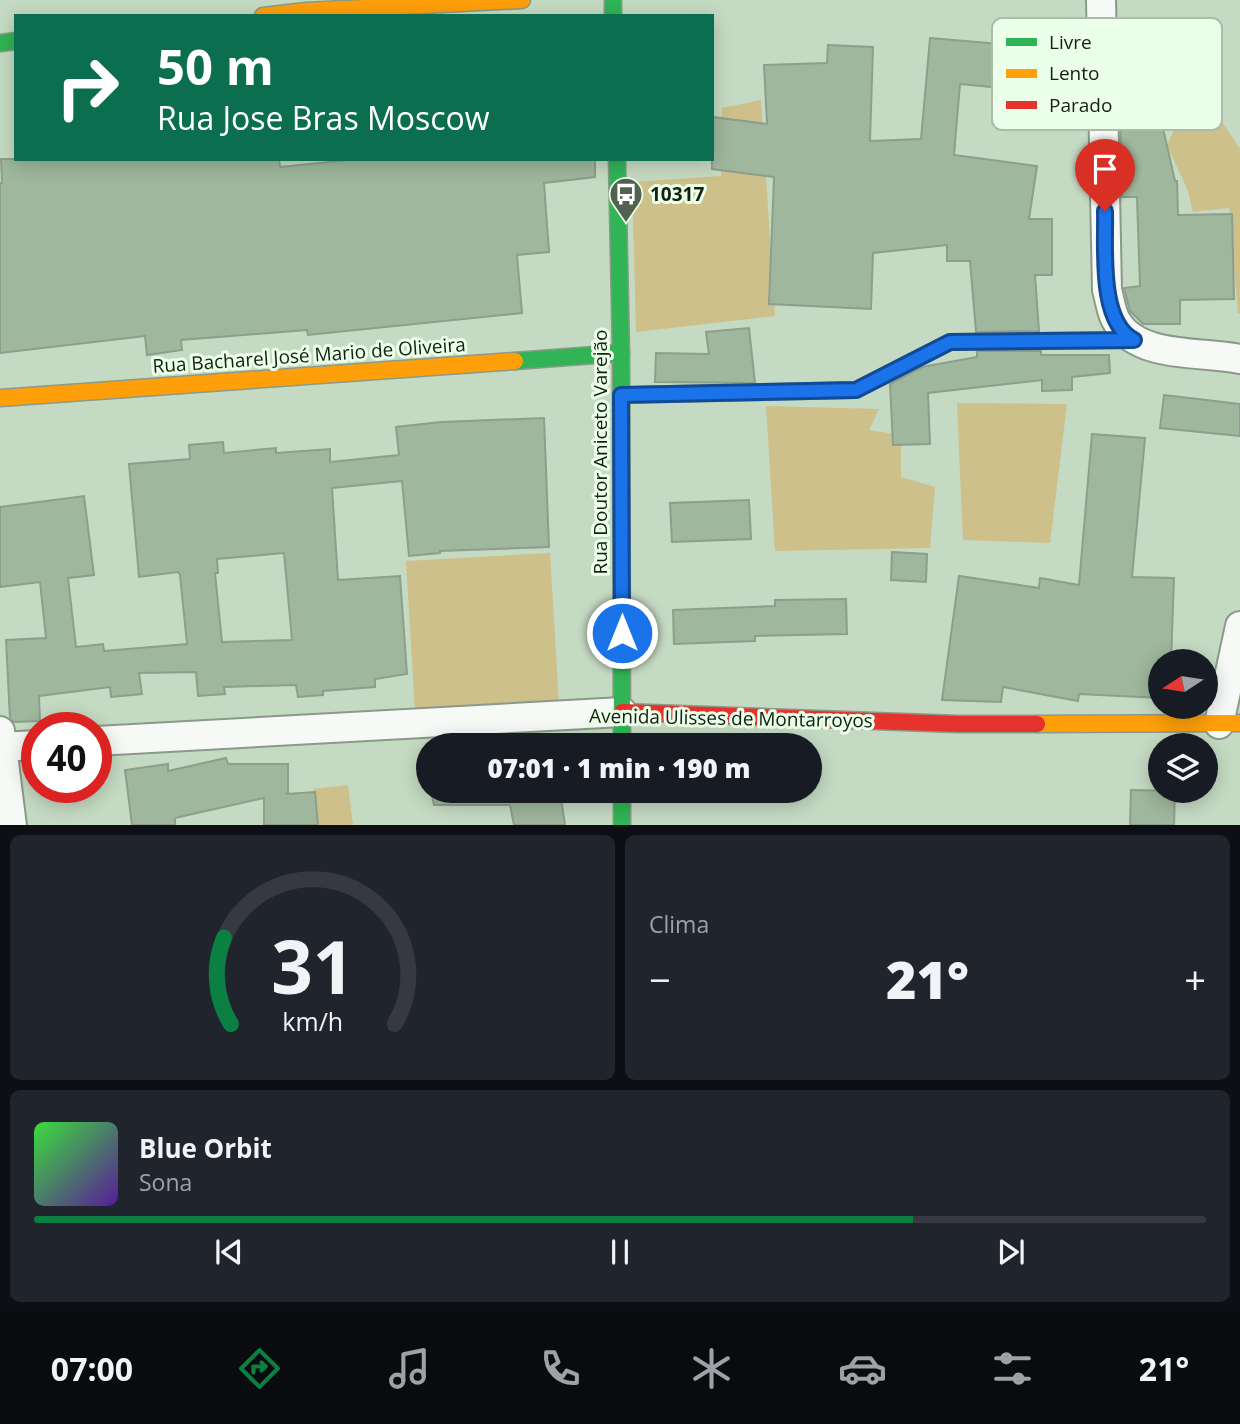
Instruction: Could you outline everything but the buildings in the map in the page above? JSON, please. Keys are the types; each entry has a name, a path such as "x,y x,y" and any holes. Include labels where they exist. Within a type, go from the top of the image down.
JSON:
{"street":[{"path":"295,14 522,0"},
{"path":"1101,0 1101,18"},
{"path":"1104,130 1107,290 1115,320 1128,337 1148,347 1240,359"},
{"name":"Rua Doutor Aniceto Varejão","path":"617,161 621,353 622,733"},
{"name":"Rua Bacharel José Mario de Oliveira","path":"0,398 621,353"},
{"path":"1229,724 1240,626"},
{"name":"Avenida Ulisses de Montarroyos","path":"112,740 622,712 958,724 1229,724"},
{"path":"12,825 1,742 21,744"},
{"path":"622,803 622,825"}],"lane":[{"path":"621,395 856,390 950,342 1134,340"}],"shaded area":[{"path":"761,100 775,316 636,332 632,182 721,176 722,108"},
{"path":"1222,122 1240,149 1240,313 1229,208 1193,212 1188,191 1167,145 1174,130 1222,130"},
{"path":"957,403 1067,404 1050,543 963,540"},
{"path":"766,406 879,409 869,430 901,435 901,477 935,487 930,548 775,551"},
{"path":"550,553 559,703 415,711 406,561"},
{"path":"348,785 353,825 318,825 313,789"}],"traffic: fast":[{"path":"613,0 613,14"},
{"path":"0,43 14,41"},
{"path":"617,161 621,353 622,733"},
{"path":"515,361 621,353"},
{"path":"622,803 622,825"}],"traffic: slow":[{"path":"280,14 522,0"},
{"path":"0,398 515,361"},
{"path":"1037,724 1240,723"}],"traffic: jam":[{"path":"622,712 958,724 1037,724"}],"place":[{"name":"10317","path":"626,224"}],"route":[{"path":"622,633 621,395 856,390 950,342 1134,340 1128,337 1115,320 1107,290 1105,211"}]}
